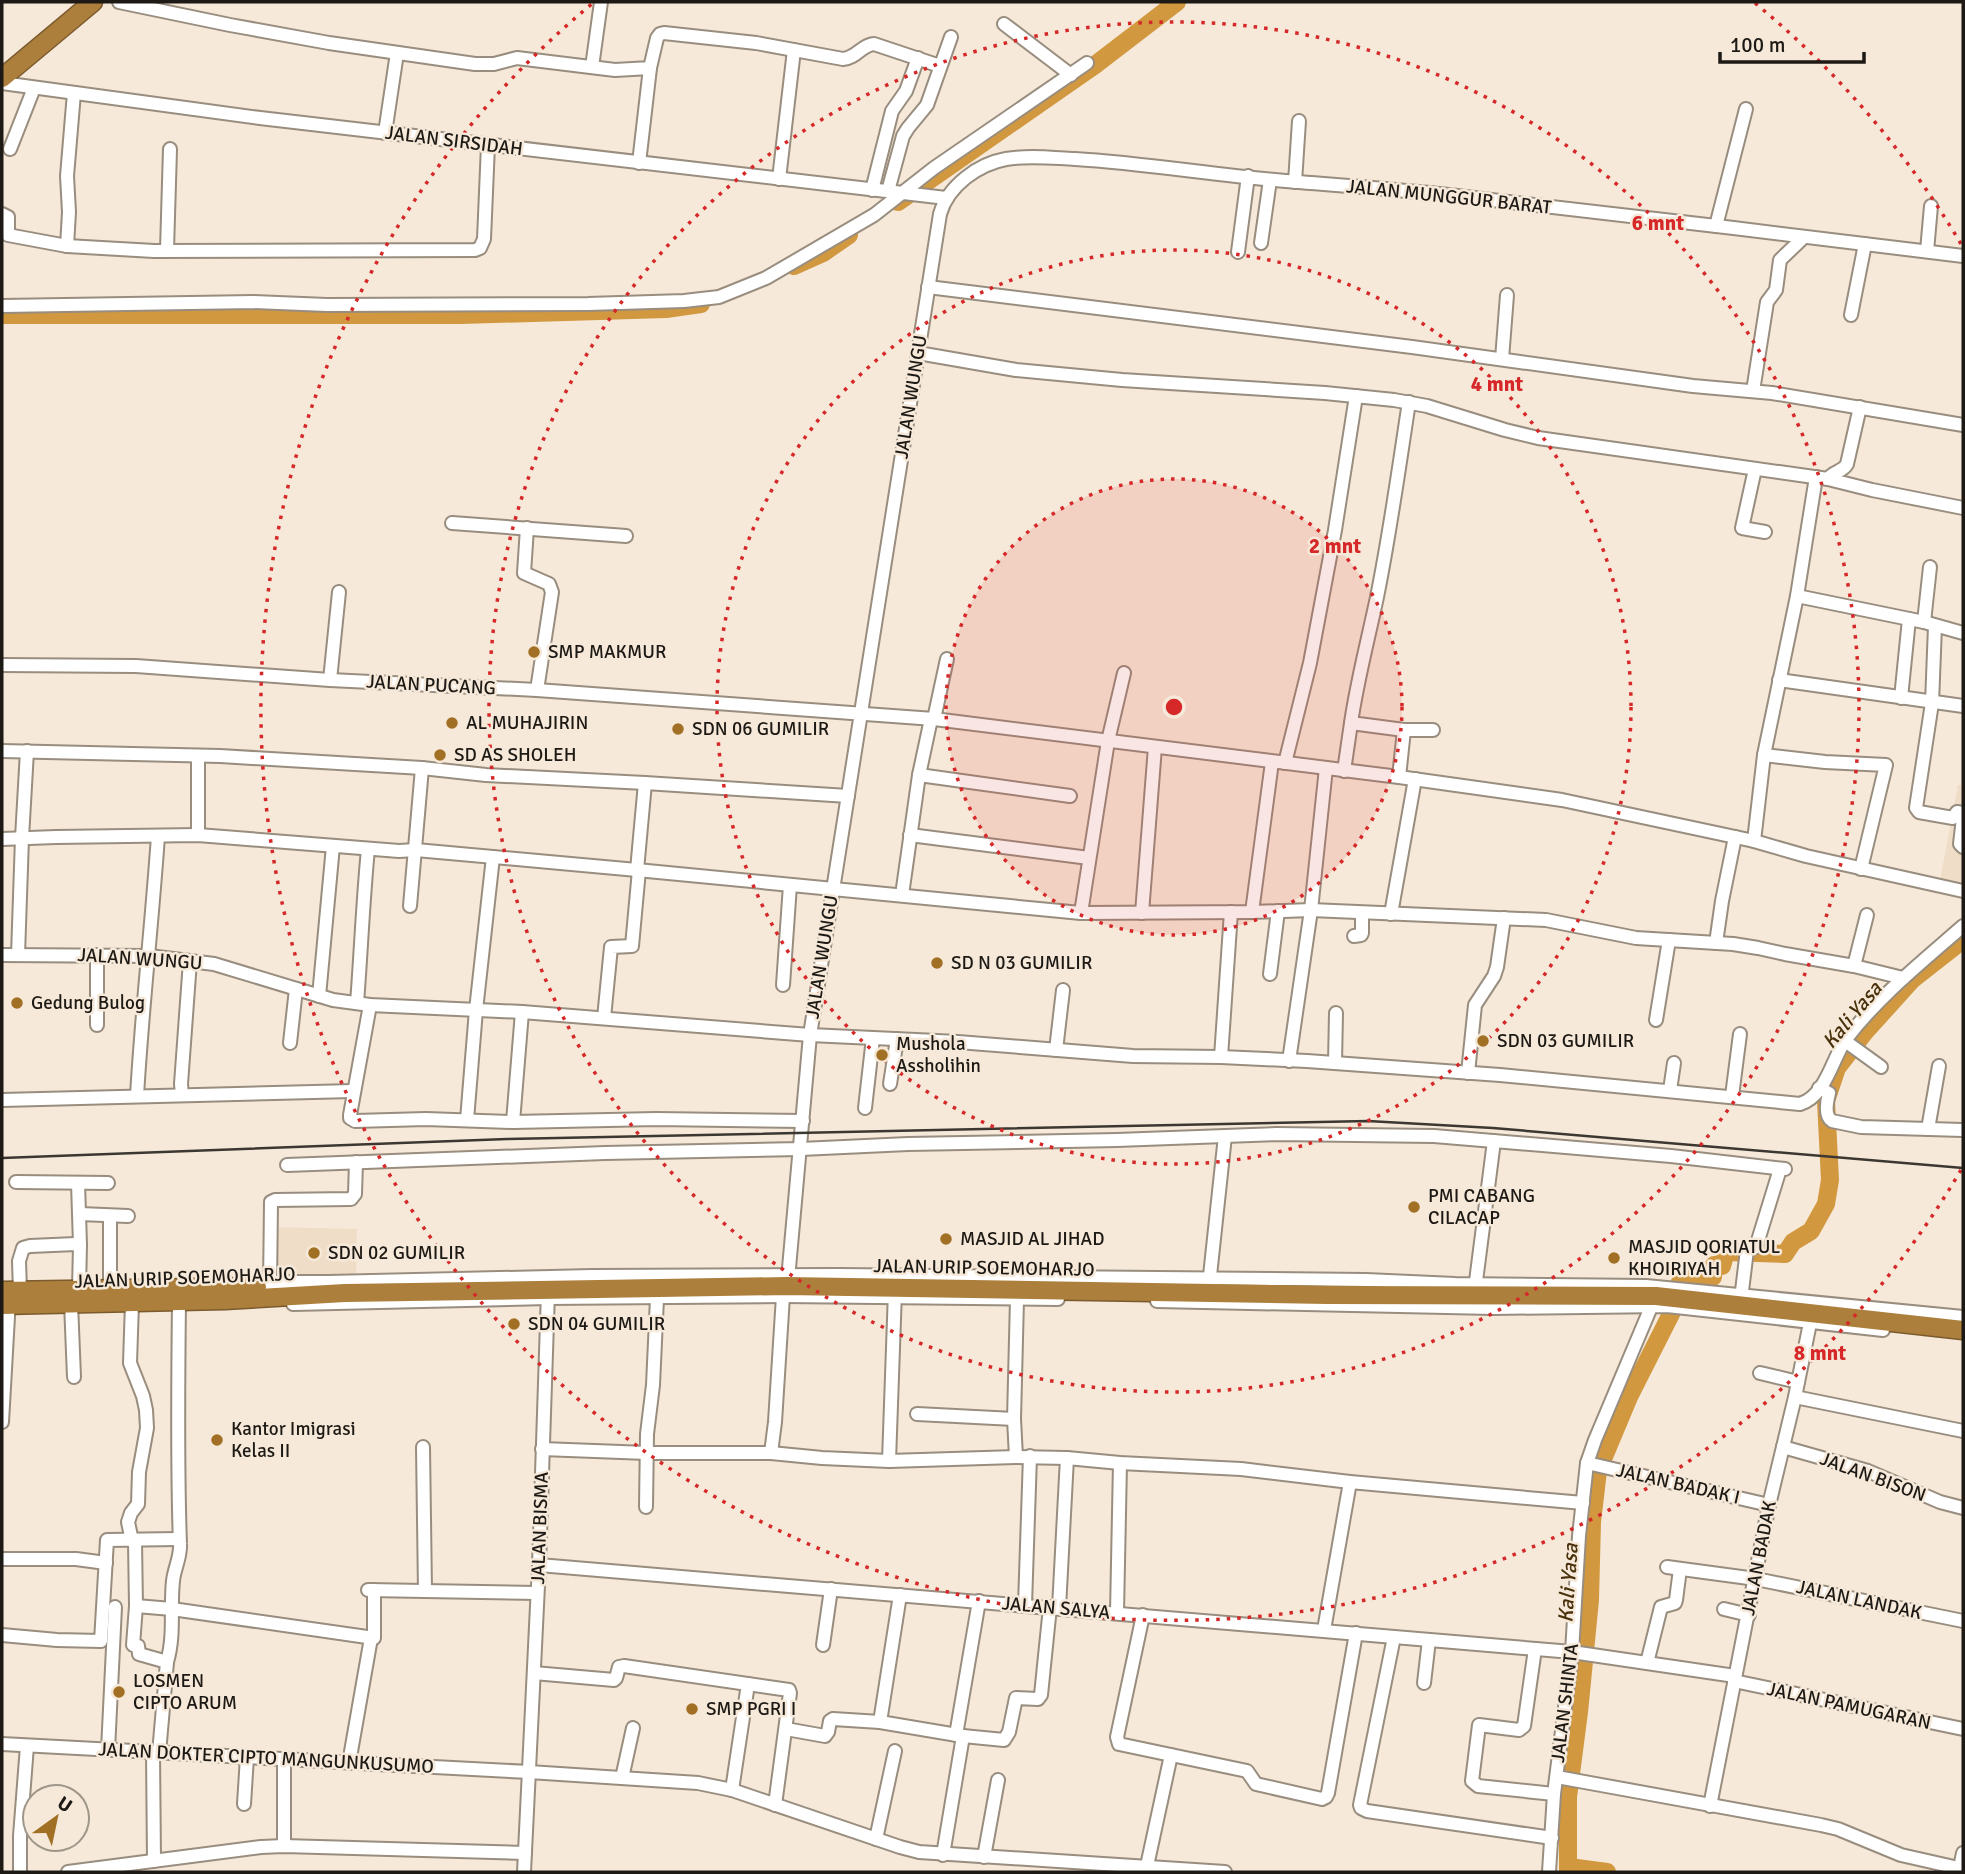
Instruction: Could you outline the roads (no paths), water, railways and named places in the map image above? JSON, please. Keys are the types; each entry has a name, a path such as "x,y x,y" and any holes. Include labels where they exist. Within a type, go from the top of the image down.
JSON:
{"highway":[{"path":"2,81 93,2"},
{"name":"JALAN URIP SOEMOHARJO","path":"9,1295 75,1295 132,1304 179,1304 345,1293 787,1284 1209,1282 1654,1301 1963,1330"},
{"name":"JALAN URIP SOEMOHARJO","path":"75,1295 110,1285 270,1284 659,1293 787,1284 895,1293 1018,1294 1447,1292 1476,1286 1658,1291 1741,1297 1963,1324"}],"street":[{"path":"119,2 329,43 475,64 494,64 517,58 615,70 650,68"},
{"path":"592,67 601,2"},
{"path":"1004,24 1071,75"},
{"path":"639,163 650,68 660,34 756,43 846,59 866,45 874,44 940,66"},
{"path":"888,191 905,131 925,109 951,37"},
{"path":"779,179 794,50"},
{"path":"385,133 397,53"},
{"path":"872,190 893,107 905,93 918,58"},
{"path":"2,306 253,302 327,305 565,304 684,301 719,297 766,278 874,215 934,168 1087,64"},
{"name":"JALAN SIRSIDAH","path":"2,81 34,88 260,118 946,198"},
{"path":"10,149 34,88"},
{"path":"67,246 67,163 74,93"},
{"path":"1716,226 1746,110"},
{"path":"1295,182 1299,121"},
{"path":"2,214 8,217 8,235 67,246 167,250 475,250 480,248 484,239 488,145"},
{"path":"167,250 170,149"},
{"name":"JALAN MUNGGUR BARAT","path":"946,198 965,179 986,166 1005,159 1036,157 1118,162 1270,180 1447,195 1963,256"},
{"path":"1238,252 1248,176"},
{"path":"1261,243 1270,180"},
{"name":"JALAN WUNGU","path":"2,954 149,956 214,964 319,996 364,1004 522,1012 810,1035 928,287 940,214 946,198"},
{"path":"1927,251 1931,206"},
{"path":"1753,391 1767,304 1776,290 1780,260 1804,236"},
{"path":"1851,315 1865,244"},
{"path":"928,287 1502,359 1693,386 1753,391 1963,425"},
{"path":"1502,359 1507,295"},
{"path":"918,353 1016,370 1409,402 1538,438 1822,478 1963,508"},
{"path":"1251,912 1279,762 1310,663 1356,396"},
{"path":"1345,771 1351,723 1379,585 1409,402"},
{"path":"1822,478 1842,471 1846,466 1860,407"},
{"path":"1755,469 1742,528 1765,532"},
{"path":"1754,841 1763,755 1822,478"},
{"path":"452,523 626,536"},
{"path":"527,528 524,573 549,584 552,592 537,690"},
{"path":"1930,567 1932,702 1916,808 1919,812 1953,818 1956,812 1963,816 1960,844 1963,847"},
{"path":"330,680 340,592"},
{"path":"1797,596 1909,619 1963,634"},
{"path":"1901,698 1909,619"},
{"path":"902,895 919,775 947,659"},
{"name":"JALAN PUCANG","path":"2,666 136,666 330,680 537,690 933,719 1562,800 1754,841 1861,869 1963,891"},
{"path":"1081,913 1108,741 1124,673"},
{"path":"1779,680 1963,706"},
{"path":"1351,723 1404,730 1433,730"},
{"path":"1399,777 1404,730"},
{"path":"1142,913 1155,747"},
{"path":"2,751 198,755 848,796"},
{"path":"18,955 27,751"},
{"path":"198,755 198,835"},
{"path":"1763,755 1886,765 1861,869"},
{"path":"410,906 422,768"},
{"path":"1289,1061 1311,910 1326,768"},
{"path":"919,775 1070,796"},
{"path":"1391,914 1415,779"},
{"path":"604,1018 610,948 632,946 645,783"},
{"path":"2,839 198,835 368,849 416,850 1081,913 1311,910 1553,921 1621,936 1669,940 1717,939 1854,965 1903,978"},
{"path":"910,835 1089,858"},
{"path":"136,1096 158,836"},
{"path":"1717,939 1735,837"},
{"path":"319,996 332,846"},
{"path":"368,849 364,891 364,1004 350,1118 355,1121 803,1121"},
{"path":"467,1120 493,857"},
{"path":"783,985 790,885"},
{"path":"1269,974 1278,911"},
{"path":"1221,1057 1231,912"},
{"path":"1354,936 1362,933 1362,913"},
{"path":"1854,965 1867,915"},
{"path":"1468,1073 1475,1004 1494,976 1504,918"},
{"path":"771,1453 810,1035 1133,1056 1335,1063 1670,1090 1800,1104 1809,1101 1823,1090 1875,1005 1963,926"},
{"path":"1656,1020 1669,940"},
{"path":"97,955 97,1026"},
{"path":"182,1095 190,961"},
{"path":"290,1043 296,989"},
{"path":"1056,1049 1063,990"},
{"path":"513,1122 522,1012"},
{"path":"1335,1063 1336,1013"},
{"path":"1732,1096 1740,1034"},
{"path":"865,1108 873,1038"},
{"path":"890,1084 897,1039"},
{"path":"1850,1045 1881,1067"},
{"path":"1670,1090 1674,1063"},
{"path":"1928,1129 1939,1066"},
{"path":"1823,1090 1828,1118 1831,1121 1861,1127 1963,1130"},
{"path":"2,1100 353,1091"},
{"path":"287,1165 1276,1134 1434,1136 1671,1156 1782,1169 1756,1247 1746,1252 1741,1297 1963,1317"},
{"path":"1225,1136 1209,1282 1366,1280 1476,1286 1494,1141"},
{"path":"356,1162 353,1198 271,1202 270,1284 592,1276 787,1284"},
{"path":"16,1182 108,1183"},
{"path":"74,1377 75,1295 80,1245 78,1183"},
{"path":"80,1214 128,1216"},
{"path":"110,1216 110,1285"},
{"path":"2,1422 9,1295 23,1248 80,1245"},
{"name":"JALAN BISMA","path":"524,1872 539,1565 548,1290"},
{"path":"646,1507 647,1434 659,1293"},
{"path":"889,1461 895,1293"},
{"path":"1016,1457 1014,1419 1018,1294 1140,1300 1431,1307 1654,1301"},
{"name":"JALAN SHINTA","path":"1549,1872 1554,1794 1576,1652 1583,1503 1596,1465 1595,1440 1654,1301"},
{"path":"132,1304 130,1363 146,1410 147,1428 138,1472 138,1504 128,1522 133,1541 136,1606 133,1644 138,1646 139,1654 167,1662"},
{"path":"154,1861 156,1753 172,1642 173,1580 180,1544 177,1462 179,1304"},
{"path":"1813,1318 1963,1338"},
{"name":"JALAN BADAK","path":"1710,1806 1769,1505 1813,1318"},
{"path":"1760,1373 1798,1381"},
{"path":"1796,1396 1963,1432"},
{"path":"917,1414 1014,1419"},
{"path":"423,1447 425,1591"},
{"name":"JALAN BISON","path":"1783,1447 1868,1471 1940,1502 1963,1508"},
{"path":"542,1449 771,1453 889,1461 1067,1458 1241,1469 1350,1482 1583,1503"},
{"path":"1025,1605 1030,1457"},
{"path":"786,1729 825,1736 831,1719 880,1722 1004,1740 1009,1732 1016,1698 1041,1697 1054,1607 1067,1458"},
{"path":"1117,1613 1119,1463"},
{"name":"JALAN BADAK I","path":"1596,1465 1769,1505"},
{"path":"1324,1630 1350,1482"},
{"path":"2,1635 101,1641 107,1540 179,1539"},
{"path":"2,1559 76,1559 106,1563"},
{"name":"JALAN SALYA","path":"539,1565 1576,1652 1647,1663"},
{"name":"JALAN LANDAK","path":"1667,1567 1756,1579 1963,1621"},
{"path":"1647,1663 1661,1607 1675,1603 1680,1569"},
{"path":"823,1645 831,1589"},
{"path":"349,1763 371,1638 374,1638 371,1590 537,1593"},
{"path":"880,1722 900,1595"},
{"path":"943,1855 979,1601"},
{"path":"136,1606 371,1638"},
{"path":"108,1750 116,1607"},
{"path":"1724,1609 1749,1615"},
{"path":"1143,1615 1117,1741 1124,1746 1247,1771 1256,1784 1324,1799 1328,1793 1356,1633"},
{"path":"1394,1637 1361,1808 1552,1838"},
{"path":"1424,1683 1429,1640"},
{"path":"1535,1649 1524,1726 1519,1730 1482,1724 1478,1726 1472,1781 1478,1786 1554,1794"},
{"name":"JALAN PAMUGARAN","path":"1647,1663 1735,1679 1963,1729"},
{"path":"534,1673 614,1680 623,1665 790,1691 775,1805"},
{"path":"732,1790 748,1684"},
{"path":"622,1778 633,1728"},
{"name":"JALAN DOKTER CIPTO MANGUNKUSUMO","path":"2,1744 698,1783 732,1790 919,1852 1225,1872"},
{"path":"20,1872 27,1746"},
{"path":"876,1839 895,1751"},
{"path":"1147,1866 1171,1755"},
{"path":"244,1804 247,1757"},
{"path":"284,1759 284,1846"},
{"path":"1558,1777 1821,1825 1838,1829 1901,1855 1962,1869 1963,1853"},
{"path":"984,1857 998,1780"},
{"path":"68,1872 284,1846 525,1853"}],"waterway":[{"path":"898,202 1095,65 1177,2"},
{"path":"794,266 823,253 849,235"},
{"path":"2,315 461,315 666,309 701,304"},
{"name":"Kali Yasa","path":"1679,1284 1688,1278 1713,1277 1714,1265 1722,1266 1726,1252 1785,1254 1793,1242 1811,1231 1826,1204 1830,1180 1826,1101 1837,1068 1912,980 1963,940"},
{"name":"Kali Yasa","path":"1568,1872 1568,1797 1590,1600 1592,1522 1598,1471 1629,1397 1672,1312"},
{"path":"1569,1867 1607,1872"}],"railway":[{"path":"2,1158 507,1139 1368,1121 1493,1128 1963,1168"}],"place":[{"name":"SMP MAKMUR","path":"534,652"},
{"name":"AL MUHAJIRIN","path":"452,723"},
{"name":"SDN 06 GUMILIR","path":"678,729"},
{"name":"SD AS SHOLEH","path":"440,755"},
{"name":"SD N 03 GUMILIR","path":"937,963"},
{"name":"Gedung Bulog","path":"17,1003"},
{"name":"SDN 03 GUMILIR","path":"1483,1041"},
{"name":"Mushola Assholihin","path":"882,1055"},
{"name":"PMI CABANG CILACAP","path":"1414,1207"},
{"name":"MASJID AL JIHAD","path":"946,1239"},
{"name":"SDN 02 GUMILIR","path":"314,1253"},
{"name":"MASJID QORIATUL KHOIRIYAH","path":"1614,1258"},
{"name":"SDN 04 GUMILIR","path":"514,1324"},
{"name":"Kantor Imigrasi Kelas II","path":"217,1440"},
{"name":"LOSMEN CIPTO ARUM","path":"119,1692"},
{"name":"SMP PGRI I","path":"692,1709"}]}
